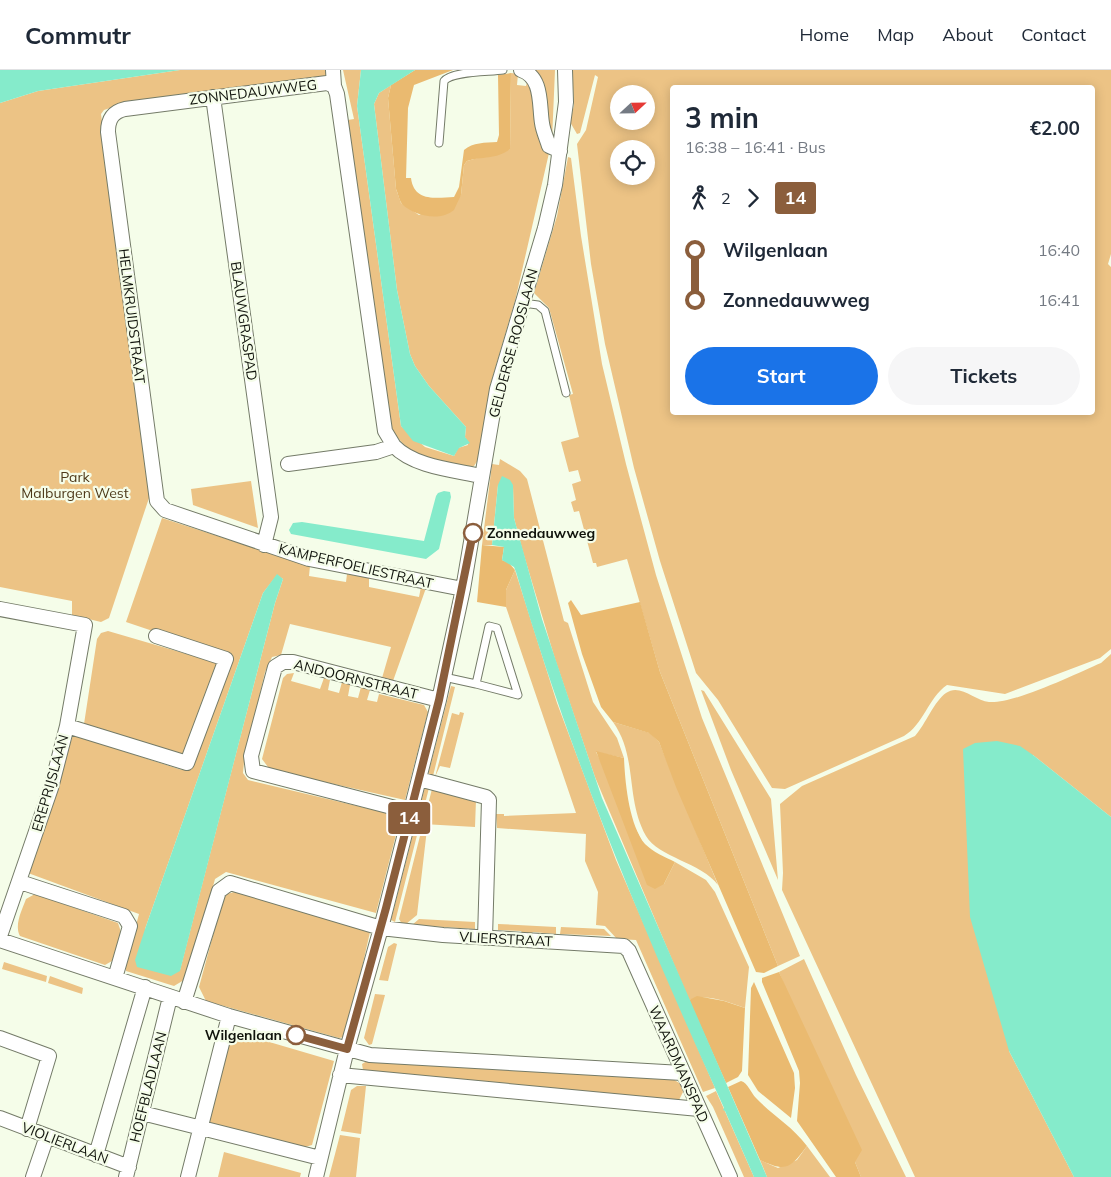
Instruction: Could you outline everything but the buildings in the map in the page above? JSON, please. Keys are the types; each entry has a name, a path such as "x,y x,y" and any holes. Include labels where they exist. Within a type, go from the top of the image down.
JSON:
{"street":[{"path":"333,70 334,86"},
{"path":"521,70 531,75 538,85 542,126 550,146 560,151"},
{"name":"GELDERSE ROOSLAAN","path":"316,1177 340,1075 381,928 439,700 463,589 497,389 546,228 555,185 566,102 565,70"},
{"name":"ZONNEDAUWWEG","path":"110,119 119,110 125,109 327,83 334,86 337,94 386,431 394,446"},
{"name":"BLAUWGRASPAD","path":"213,97 271,517 264,545"},
{"name":"HELMKRUIDSTRAAT","path":"110,119 108,132 156,501 165,510"},
{"path":"288,464 376,452 394,446 400,453 416,461 481,476"},
{"name":"KAMPERFOELIESTRAAT","path":"165,510 309,559 463,589"},
{"name":"EREPRIJSLAAN","path":"0,609 85,625 67,726 51,788 0,936"},
{"path":"67,726 187,763 226,659 156,636"},
{"name":"ANDOORNSTRAAT","path":"411,812 253,771 251,756 275,667 283,662 293,662 439,700"},
{"path":"419,779 486,796 489,800 485,938"},
{"path":"20,882 124,916 130,926 114,978"},
{"name":"VLIERSTRAAT","path":"184,1002 219,891 230,883 381,928 485,938 624,946 629,951"},
{"path":"0,940 229,1016 347,1049 380,1056 682,1074"},
{"name":"WAARDMANSPAD","path":"629,951 682,1074 730,1177"},
{"name":"HOEFBLADLAAN","path":"96,1155 145,987"},
{"name":"HOEFBLADLAAN","path":"128,1172 170,997"},
{"path":"188,1177 229,1016"},
{"path":"0,1038 49,1056 27,1129"},
{"path":"340,1075 699,1109"},
{"path":"142,1113 320,1158"},
{"name":"VIOLIERLAAN","path":"0,1118 96,1155 128,1172"},
{"path":"33,1177 46,1136"}],"lane":[{"path":"439,143 444,81 446,78 455,75 503,70"},
{"path":"523,303 538,305 545,311 566,392"},
{"path":"444,677 518,695 497,628 489,626 476,684"}],"green space":[{"name":"Park Malburgen West","path":"180,70 327,70 327,78 113,107 104,110 101,114 151,492 109,618 101,622 72,615 72,601 0,587 0,103 38,91"},
{"path":"343,70 361,70 357,106 401,426 425,447 454,456 458,448 468,445 465,437 466,427 429,386 415,366 410,354 397,290 374,104 379,93 391,85 388,98 396,189 401,203 419,215 461,195 464,165 467,161 510,149 511,73 518,74 517,85 526,86 528,79 549,153 515,301 490,386 478,460 474,466 468,469 424,457 406,446 391,428 348,120 354,119"},
{"path":"530,70 555,70 552,140"},
{"path":"572,70 1111,70 1111,254 1108,264 1111,267 1111,649 1100,658 1005,694 947,685 935,697 911,731 904,736 785,789 772,788 718,700 696,673 660,561 634,468 605,344 591,264 577,144 586,130 598,77 595,75 580,133 577,134 570,122 574,105"},
{"path":"568,157 571,158 581,236 602,364 626,464 656,575 702,718 800,956 778,966 660,672 627,559 597,567 596,563 593,563 579,511 574,512 571,502 576,500 572,484 581,481 578,470 569,472 561,442 579,437 569,395 573,394 549,308 534,293 557,216"},
{"path":"500,459 520,471 527,479 564,621 568,623 593,702 617,738 624,758 596,752 664,884 675,862 706,880 715,892 749,967 745,1008 703,997 689,1000 595,777 555,659 523,552 514,518 513,487 498,485 492,545 482,545 492,464 499,465"},
{"path":"251,481 258,528 193,505 191,489"},
{"path":"162,518 310,566 309,576 346,582 347,574 369,578 369,587 419,597 421,587 426,588 393,681 382,678 391,647 290,624 281,655 272,657 265,672 244,762 243,773 248,780 395,815 399,823 376,913 226,872 215,879 189,977 174,986 126,971 126,963 139,914 28,873 73,735 182,770 188,766 227,656 126,622","holes":["277,575 283,579 275,603 180,970 145,929 263,593"]},
{"path":"515,570 557,703 616,860 715,1088 703,1092 636,940 617,939 605,926 596,925 598,892 585,861 586,834 497,828 496,814 504,814 504,816 576,813 506,607 506,590"},
{"path":"108,631 221,664 188,758 84,724 97,639 101,633"},
{"path":"1111,654 1111,817 1033,755 1009,1051 1074,1177 915,1177 782,890 780,804 802,786 915,736 938,701 951,690 962,691 989,702 1014,698 1101,663"},
{"path":"294,673 291,681 320,689 324,678 330,680 328,690 339,693 342,682 350,685 348,696 358,698 361,687 370,690 367,700 377,702 379,694 424,705 428,712 405,800 276,771 268,767 262,759 283,678 287,674"},
{"path":"451,686 455,687 433,776 428,775"},
{"path":"701,690 704,691 771,799 778,880 731,770"},
{"path":"460,712 464,713 450,768 440,766 435,777 452,713 459,715"},
{"path":"613,722 650,733 659,742 718,885 702,871 660,849 646,836 636,807 626,749 621,735"},
{"path":"425,787 429,788 395,922 391,920"},
{"path":"432,789 476,800 475,827 423,824"},
{"path":"422,828 427,829 417,915 406,924 402,924 399,919"},
{"path":"234,892 367,928 370,932 354,1003 344,1037 339,1038 206,1001 199,987 224,895"},
{"path":"35,894 118,923 121,932 112,961 105,965 20,936 18,922 26,899"},
{"path":"419,919 475,922 475,929 412,925"},
{"path":"498,924 556,927 556,934 533,932 529,936 524,936 521,931 498,930"},
{"path":"561,927 604,929 611,936 560,934"},
{"path":"394,943 397,944 388,981 379,980 388,947"},
{"path":"804,959 856,1075 906,1177 861,1177 779,972"},
{"path":"4,962 47,976 46,982 2,969"},
{"path":"50,976 83,988 82,994 48,983"},
{"path":"375,994 385,995 372,1044 369,1045 364,1038"},
{"path":"232,1031 334,1061 312,1145 305,1147 207,1122"},
{"path":"367,1061 671,1078 681,1084 683,1092 679,1100 409,1077 363,1070 362,1064"},
{"path":"357,1086 366,1086 361,1134 341,1131 351,1090"},
{"path":"716,1091 754,1177 744,1177 713,1107 706,1096"},
{"path":"340,1135 360,1138 356,1177 329,1177"},
{"path":"807,1146 830,1177 767,1177 760,1160 778,1168 797,1160"},
{"path":"224,1152 301,1173 300,1177 218,1177"}],"shaded area":[{"path":"0,70 180,70 38,91 0,103"},
{"path":"361,70 415,70 379,93 374,104 397,290 410,354 415,366 429,386 466,427 465,437 470,443 459,448 454,456 413,441 401,426 357,106"},
{"path":"415,70 453,70 414,85 408,108 406,178 411,178 413,186 421,195 433,198 454,197 459,187 464,150 475,144 497,142 499,135 498,75 511,73 510,149 499,155 467,161 464,165 461,195 454,210 442,216 427,216 413,212 402,204 396,189 388,98 391,85"},
{"path":"502,476 510,480 513,485 514,518 542,619 602,798 767,1177 754,1177 723,1110 724,1108 638,911 585,777 537,641 514,567 502,560 504,547 492,545 498,485"},
{"path":"444,491 450,492 451,497 439,549 426,559 291,534 289,530 293,523 302,522 424,541 436,496"},
{"path":"482,545 504,547 502,560 509,563 515,570 506,590 506,607 477,602"},
{"path":"277,574 283,579 275,603 180,971 171,976 137,967 135,960 145,929 263,593"},
{"path":"571,600 581,615 640,602 660,672 778,966 764,973 756,972 676,787 659,742 649,733 613,722 601,707 582,654 568,603"},
{"path":"997,741 1020,746 1111,817 1111,1177 1074,1177 1009,1051 970,917 963,749 975,743"},
{"path":"596,751 624,758 625,779 635,826 645,844 675,862 664,884 655,889 647,885"},
{"path":"779,972 862,1150 855,1162 861,1177 836,1177 797,1121 799,1071 762,982 762,978"},
{"path":"754,982 794,1073 795,1088 791,1118 758,1091 748,1075 751,988"},
{"path":"697,996 724,1001 745,1008 742,1071 738,1077 726,1083 689,1000"},
{"path":"741,1081 746,1084 762,1104 795,1132 807,1146 792,1164 782,1167 760,1160 728,1087"}],"bus line":[{"name":"14","path":"296,1035 347,1049 386,908 439,700 473,533"}],"place":[{"name":"Zonnedauwweg","path":"473,533"},
{"name":"Wilgenlaan","path":"296,1035"}]}
